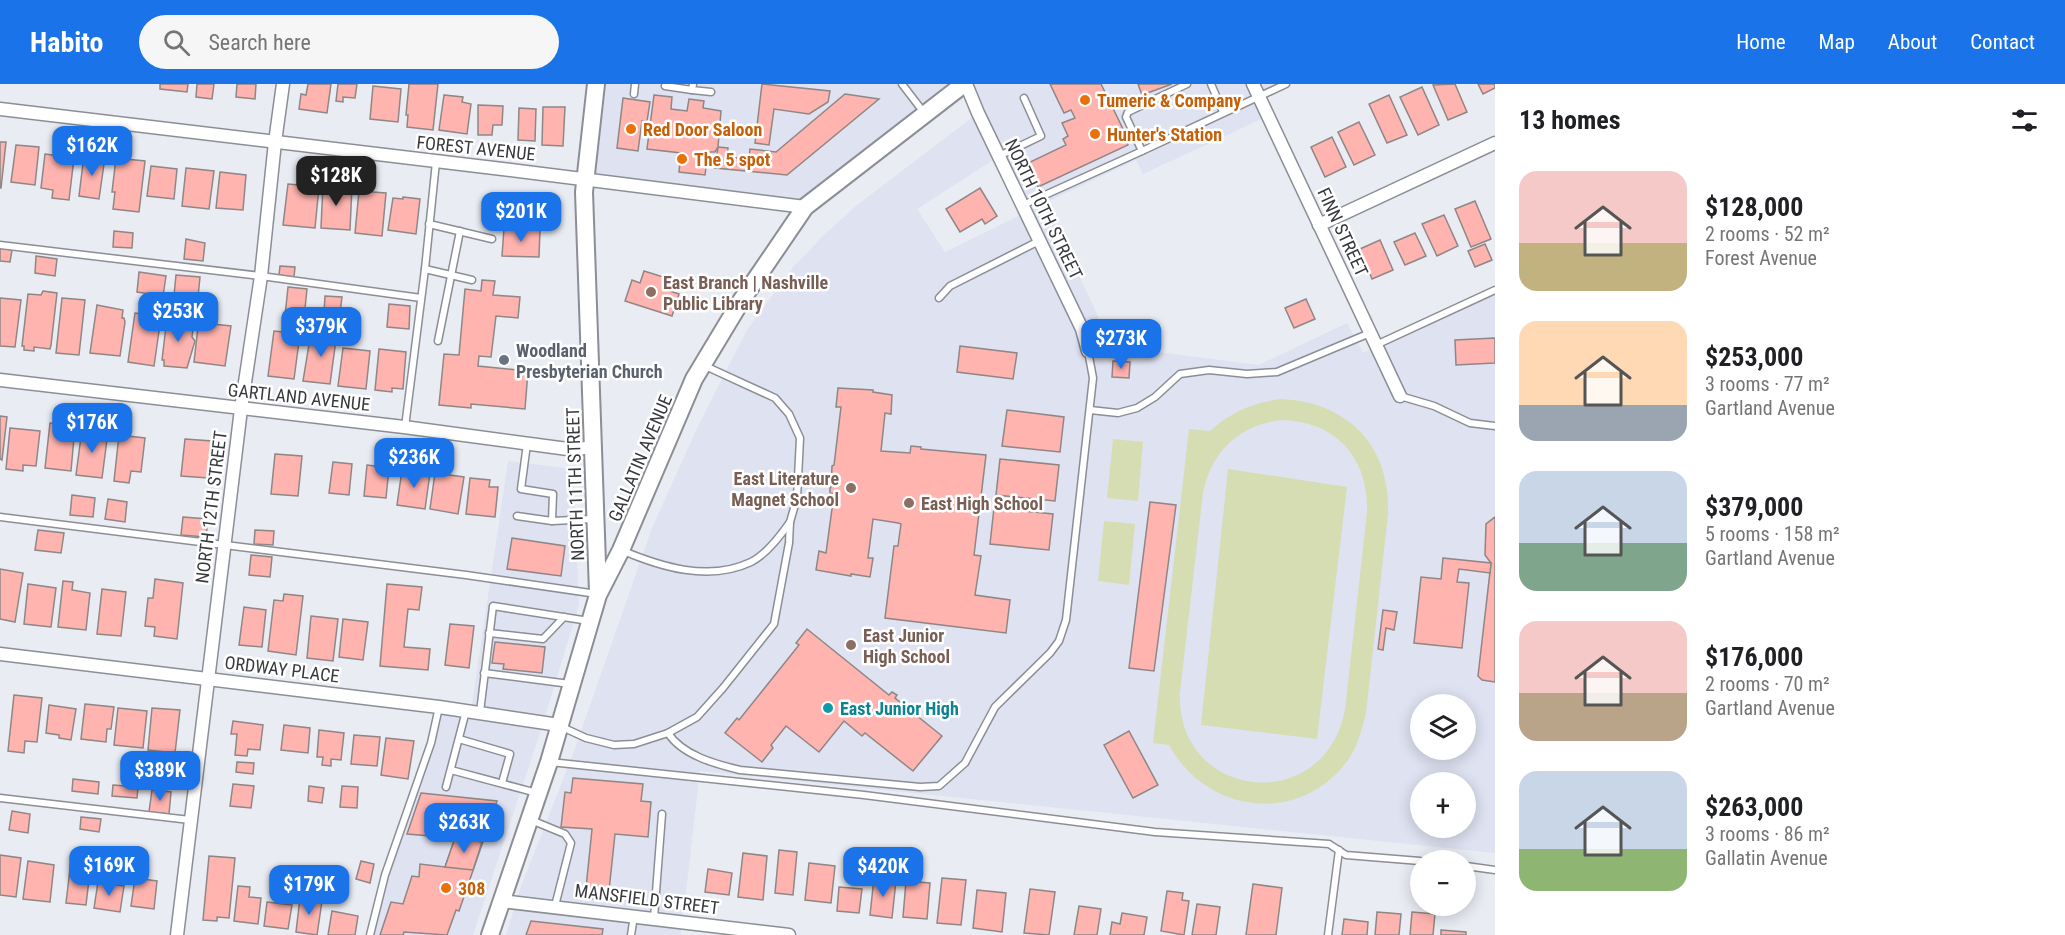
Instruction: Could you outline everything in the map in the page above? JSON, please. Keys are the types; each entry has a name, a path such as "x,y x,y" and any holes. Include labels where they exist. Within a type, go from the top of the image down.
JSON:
{"main road":[{"name":"NORTH 11TH STREET","path":"596,84 584,192 598,595"},
{"name":"GALLATIN AVENUE","path":"490,935 549,762 598,595 621,550 703,365 741,301 805,207 965,84"}],"street":[{"name":"NORTH 12TH STREET","path":"177,935 241,409 261,276 283,84"},
{"name":"NORTH 10TH STREET","path":"965,84 1082,329 1088,351"},
{"name":"FINN STREET","path":"1255,90 1400,396"},
{"name":"FOREST AVENUE","path":"0,109 586,178 805,207"},
{"path":"1319,225 1495,143"},
{"name":"GARTLAND AVENUE","path":"0,380 404,427 575,450 594,446"},
{"name":"ORDWAY PLACE","path":"0,654 480,712 559,725"},
{"name":"MANSFIELD STREET","path":"501,900 789,935"}],"lane":[{"path":"634,94 635,84"},
{"path":"902,84 925,114"},
{"path":"1142,151 1126,117 1128,112 1187,84"},
{"path":"1211,84 1223,112"},
{"path":"1022,205 1223,112 1255,90 1286,84"},
{"path":"665,86 693,87 711,92"},
{"path":"999,156 1041,136 1024,98"},
{"path":"404,427 425,269 436,162"},
{"path":"429,224 492,239"},
{"path":"438,341 460,231"},
{"path":"939,298 950,286 1039,241"},
{"path":"0,245 261,276 421,298"},
{"path":"425,269 472,280"},
{"path":"1090,410 1118,413 1137,408 1155,397 1180,374 1209,370 1247,374 1277,372 1373,339 1495,290"},
{"path":"668,733 673,741 690,752 718,765 740,771 920,787 939,786 948,780 965,763 995,707 1032,672 1059,641 1066,620 1093,378 1088,351"},
{"path":"559,725 586,738 614,745 634,744 668,733 697,717 774,624 789,543 790,522 797,498 800,438 789,414 775,398 703,365"},
{"path":"1400,396 1434,406 1470,423 1495,426"},
{"path":"527,444 521,489 553,494 552,521"},
{"path":"517,516 552,521 595,519"},
{"path":"0,517 224,544 598,595"},
{"path":"621,550 654,564 715,573 753,562 780,537 790,522"},
{"path":"480,712 493,606 590,621"},
{"path":"489,633 543,639 564,617"},
{"path":"484,673 572,684"},
{"path":"370,935 385,875 431,743 439,707"},
{"path":"446,787 466,711"},
{"path":"459,739 510,754 502,783"},
{"path":"549,762 864,795 1155,832 1329,844 1346,855 1410,860"},
{"path":"451,770 537,793"},
{"path":"0,798 190,820"},
{"path":"654,918 662,814"},
{"path":"529,819 565,834 571,843 555,906"},
{"path":"1328,935 1339,850"},
{"path":"1476,867 1495,870"},
{"path":"631,935 634,916"}],"shaded area":[{"path":"596,84 964,84 805,207 586,178"},
{"path":"966,84 1286,84 1258,96 1268,116 1143,174 1136,160 1045,203 1112,346 1259,365 1347,323 1363,353 1495,291 1495,853 700,771 681,935 506,935 520,889 573,754 652,528 699,424 747,330 794,266 856,206 978,113","holes":["998,157 1022,205 1043,204 945,252 917,209"]},
{"path":"508,461 573,469 579,605 539,736 473,935 370,935 385,875 408,813 439,707 471,711"}],"green space":[{"path":"1281,399 1305,402 1326,409 1345,419 1361,432 1382,468 1387,490 1388,514 1366,713 1354,749 1348,760 1328,781 1305,795 1280,802 1255,803 1230,797 1206,786 1186,768 1169,745 1153,743 1189,429 1210,431 1234,414","holes":["1281,420 1301,422 1333,435 1345,446 1355,459 1366,493 1367,512 1345,710 1332,745 1310,768 1282,780 1253,782 1224,774 1201,756 1185,728 1180,692 1203,493 1207,478 1220,453 1240,434 1266,423"]},
{"path":"1113,439 1143,442 1138,501 1107,498"},
{"path":"1228,469 1347,487 1317,739 1201,725"},
{"path":"1104,521 1135,524 1129,585 1098,581"}],"building":[{"path":"160,84 188,84 187,92 160,89"},
{"path":"197,84 214,84 212,99 196,97"},
{"path":"237,84 256,84 255,99 236,97"},
{"path":"308,84 331,84 327,113 299,109 301,94 306,95"},
{"path":"338,84 357,84 355,98 343,97 343,102 336,101"},
{"path":"409,84 438,84 433,130 407,127"},
{"path":"762,84 830,91 828,102 809,114 774,109 769,145 755,143"},
{"name":"Hunter's Station","path":"1050,84 1101,84 1124,131 1122,132 1128,145 1038,187 1026,164 1066,145 1063,139 1068,136 1062,123 1075,118 1071,110 1064,113"},
{"path":"1138,84 1172,84 1142,95"},
{"path":"1455,84 1467,112 1448,120 1433,85"},
{"path":"1478,84 1495,84 1495,88 1483,94"},
{"path":"373,86 401,89 398,122 370,119"},
{"path":"1422,87 1439,125 1418,135 1400,97"},
{"path":"845,94 879,99 787,175 715,168 718,147 728,148 727,157 749,159 750,149 776,152"},
{"path":"444,95 463,97 462,102 471,104 467,134 439,130"},
{"path":"654,95 672,97 671,109 687,111 689,99 704,101 703,108 721,111 718,147 715,152 708,152 705,175 679,172 681,153 647,149"},
{"path":"1389,95 1407,135 1387,143 1369,104"},
{"path":"623,98 650,102 647,121 642,121 638,151 617,148"},
{"path":"478,105 503,106 502,125 493,125 492,135 478,135"},
{"path":"543,107 565,107 563,146 542,145"},
{"path":"519,108 536,109 535,141 518,140"},
{"path":"1359,122 1375,155 1354,165 1338,132"},
{"path":"1332,137 1346,167 1325,177 1311,147"},
{"path":"0,142 6,142 1,188 0,188"},
{"path":"16,145 39,147 35,185 11,182"},
{"path":"45,154 74,158 69,200 52,198 53,190 41,188"},
{"path":"84,155 105,157 99,199 79,196"},
{"path":"116,158 145,161 139,212 113,209 115,192 112,192"},
{"path":"151,166 177,169 174,199 147,196"},
{"path":"186,168 214,171 209,209 182,206"},
{"path":"220,172 246,175 243,210 216,208"},
{"path":"288,184 319,187 315,228 283,225"},
{"path":"323,184 352,186 350,230 321,228"},
{"path":"980,188 997,216 985,224 982,219 960,232 946,209"},
{"path":"359,191 386,193 382,236 355,233"},
{"path":"403,197 420,199 416,234 388,230 393,198 403,199"},
{"path":"1475,201 1491,239 1471,247 1455,209"},
{"path":"1444,215 1458,246 1437,256 1422,224"},
{"path":"504,228 540,230 539,257 502,256"},
{"path":"114,231 133,233 132,248 113,247"},
{"path":"1415,233 1426,256 1405,265 1394,242"},
{"path":"186,239 205,243 203,261 184,259"},
{"path":"1380,240 1393,270 1372,279 1367,266 1361,268 1357,259 1363,256 1360,249"},
{"path":"1485,244 1492,260 1475,267 1468,251"},
{"path":"0,248 12,250 10,262 0,261"},
{"path":"36,256 57,259 55,276 35,273"},
{"path":"280,266 295,267 294,277 279,275"},
{"name":"East Branch | Nashville Public Library","path":"644,271 673,280 670,291 679,294 672,316 625,301 632,280 640,283"},
{"path":"139,272 166,276 163,296 137,292"},
{"path":"176,275 200,277 198,297 174,295"},
{"path":"482,280 495,281 493,295 520,297 518,318 496,316 491,357 479,356 478,366 528,371 525,409 471,404 471,408 439,405 444,354 459,355 465,289 481,291"},
{"path":"288,287 307,289 304,318 285,316"},
{"path":"43,291 57,293 50,349 34,347 34,351 24,350 22,346 28,294 41,295"},
{"path":"325,296 342,297 340,313 324,312"},
{"path":"0,298 21,300 15,347 0,346"},
{"path":"62,298 85,300 79,355 56,353"},
{"path":"1306,299 1315,319 1294,328 1285,308"},
{"path":"389,304 410,306 409,329 387,327"},
{"path":"97,305 123,310 122,318 125,322 120,356 90,353"},
{"path":"135,313 161,317 154,366 128,362"},
{"path":"167,318 194,321 192,337 195,341 187,368 164,366 164,360 162,360"},
{"path":"199,318 213,319 213,324 231,326 225,366 194,362"},
{"path":"320,329 337,332 330,384 303,381 310,338 318,339"},
{"path":"274,331 300,334 294,379 268,376"},
{"path":"1495,338 1495,363 1456,365 1455,340"},
{"path":"960,346 1017,353 1013,379 957,372"},
{"path":"343,348 370,351 366,389 338,386"},
{"path":"379,349 406,352 403,389 392,388 392,392 375,390"},
{"path":"1113,361 1130,362 1129,378 1112,377"},
{"name":"East High School","path":"838,388 873,390 873,392 892,395 891,414 885,413 881,451 910,453 911,446 986,455 974,555 981,556 975,595 1010,600 1006,633 885,618 894,546 898,546 901,524 898,523 873,519 868,558 873,558 870,577 816,570 819,551 826,553 834,494 830,493 830,488 841,407 836,407"},
{"path":"1007,410 1064,417 1060,452 1002,446"},
{"path":"0,416 7,417 2,460 0,459"},
{"path":"50,423 75,426 71,471 45,468"},
{"path":"10,428 40,431 36,466 23,465 23,471 6,469"},
{"path":"82,429 108,432 102,478 76,475"},
{"path":"119,435 145,438 141,472 131,471 129,483 114,481"},
{"path":"185,439 212,441 208,478 181,476"},
{"path":"275,454 302,456 298,496 271,494"},
{"path":"1000,459 1059,465 1055,501 996,495"},
{"path":"333,462 352,464 349,495 329,493"},
{"path":"367,465 389,468 386,498 364,496"},
{"path":"402,470 430,473 425,509 397,505"},
{"path":"435,473 464,477 458,514 430,509"},
{"path":"470,478 490,480 489,487 498,487 495,517 466,514"},
{"path":"72,495 95,498 93,517 70,515"},
{"path":"108,499 127,502 125,522 105,519"},
{"path":"1150,502 1176,505 1154,671 1129,668"},
{"path":"994,508 1053,514 1049,550 990,544"},
{"path":"183,517 208,519 206,537 181,535"},
{"path":"1495,517 1495,682 1482,680 1478,676 1491,563 1485,555 1486,524"},
{"path":"38,530 64,533 61,553 35,550"},
{"path":"255,530 274,531 273,545 254,544"},
{"path":"512,538 565,546 561,576 507,569"},
{"path":"251,555 272,557 270,577 249,575"},
{"path":"1443,558 1491,563 1490,573 1459,569 1457,582 1469,583 1462,648 1414,643 1421,577 1441,579"},
{"path":"0,569 23,573 15,622 0,619"},
{"path":"155,579 183,583 177,639 154,636 155,627 145,626 148,598 153,598"},
{"path":"63,581 73,582 72,590 90,593 86,630 58,627"},
{"path":"28,584 56,588 51,627 24,624"},
{"path":"387,584 422,587 419,610 408,609 404,647 430,649 428,670 380,666"},
{"path":"102,589 126,592 121,636 97,634"},
{"path":"284,594 303,596 296,655 268,651 274,600 283,601"},
{"path":"244,607 266,610 262,647 239,645"},
{"path":"1383,610 1397,612 1394,630 1386,628 1383,650 1378,649"},
{"path":"311,616 338,619 333,661 307,658"},
{"path":"343,619 368,622 363,660 339,657"},
{"path":"450,624 474,626 469,668 445,665"},
{"name":"East Junior High","path":"807,629 889,695 892,692 897,695 895,698 942,736 913,771 865,733 862,736 844,721 819,752 786,726 771,745 773,748 762,762 725,733 737,718 739,720 799,645 796,643"},
{"path":"495,642 545,647 542,673 503,669 504,664 492,663"},
{"path":"14,695 42,698 37,742 25,741 24,753 8,751"},
{"path":"85,704 114,707 111,729 107,729 106,742 81,739"},
{"path":"49,705 76,709 71,740 46,733"},
{"path":"118,708 147,711 143,748 114,745"},
{"path":"152,708 180,710 175,753 148,750"},
{"path":"233,721 263,725 260,750 248,749 247,756 235,755 237,734 231,734"},
{"path":"284,725 310,728 308,753 281,750"},
{"path":"319,730 344,733 341,760 331,759 331,766 322,765 323,757 317,757"},
{"path":"1129,731 1158,785 1133,798 1104,745"},
{"path":"354,735 380,737 377,766 351,764"},
{"path":"386,738 414,741 408,779 381,775"},
{"path":"237,762 254,763 253,774 236,772"},
{"path":"573,778 643,784 641,801 651,802 648,837 615,834 608,900 585,898 592,829 561,827 565,792 571,793"},
{"path":"73,779 99,782 98,794 72,791"},
{"path":"233,784 254,786 251,808 230,806"},
{"path":"113,785 138,787 137,798 112,796"},
{"path":"309,786 324,788 322,803 308,801"},
{"path":"342,786 358,787 357,808 340,807"},
{"path":"152,790 171,792 169,814 149,812"},
{"path":"421,793 497,801 459,911 456,910 447,935 404,932 403,935 380,935 391,902 403,904 412,876 419,877 420,864 445,867 455,838 407,834"},
{"path":"12,811 30,814 28,833 9,830"},
{"path":"81,817 101,819 99,832 80,829"},
{"path":"455,838 482,842 473,870 445,867"},
{"path":"779,850 797,852 793,895 775,893"},
{"path":"72,852 92,854 86,905 66,903"},
{"path":"743,853 767,856 763,900 738,897"},
{"path":"0,855 21,858 16,897 0,895"},
{"path":"209,856 235,858 229,918 217,917 217,921 203,920"},
{"path":"28,861 54,865 50,902 23,899"},
{"path":"361,861 374,864 370,883 356,879"},
{"path":"809,863 835,866 831,903 805,900"},
{"path":"708,869 732,873 729,895 705,892"},
{"path":"135,878 157,881 154,909 131,906"},
{"path":"874,878 896,881 892,918 870,915"},
{"path":"942,878 966,880 961,925 937,923"},
{"path":"906,881 930,883 927,919 903,917"},
{"path":"98,882 124,886 120,912 94,908"},
{"path":"1253,884 1282,888 1276,935 1246,935"},
{"path":"238,886 250,887 249,897 261,898 258,924 234,921"},
{"path":"839,887 862,889 859,913 837,911"},
{"path":"1030,889 1055,892 1049,935 1024,933"},
{"path":"977,890 1006,893 1002,932 973,928"},
{"path":"1167,891 1183,893 1182,900 1189,901 1184,935 1161,931"},
{"path":"300,898 322,901 317,935 296,932"},
{"path":"267,902 292,905 288,929 264,926"},
{"path":"1197,904 1220,907 1216,935 1192,935"},
{"path":"1079,906 1101,909 1097,935 1074,935"},
{"path":"332,911 358,916 355,935 328,935"},
{"path":"1377,912 1401,914 1399,935 1375,935"},
{"path":"1122,913 1147,917 1144,935 1110,935 1112,922 1120,924"},
{"path":"1412,916 1435,916 1433,935 1410,935"},
{"path":"1344,919 1368,922 1367,935 1342,935"},
{"path":"531,921 603,929 602,935 526,935"},
{"path":"1441,930 1466,932 1466,935 1441,935"}],"place":[{"name":"Tumeric & Company","path":"1085,100"},
{"name":"Red Door Saloon","path":"631,129"},
{"name":"Hunter's Station","path":"1095,134"},
{"name":"The 5 spot","path":"682,159"},
{"name":"East Branch | Nashville Public Library","path":"651,292"},
{"name":"Woodland Presbyterian Church","path":"504,360"},
{"name":"East Literature Magnet School","path":"851,488"},
{"name":"East High School","path":"909,503"},
{"name":"East Junior High School","path":"851,645"},
{"name":"East Junior High","path":"828,708"},
{"name":"308","path":"446,888"}]}
